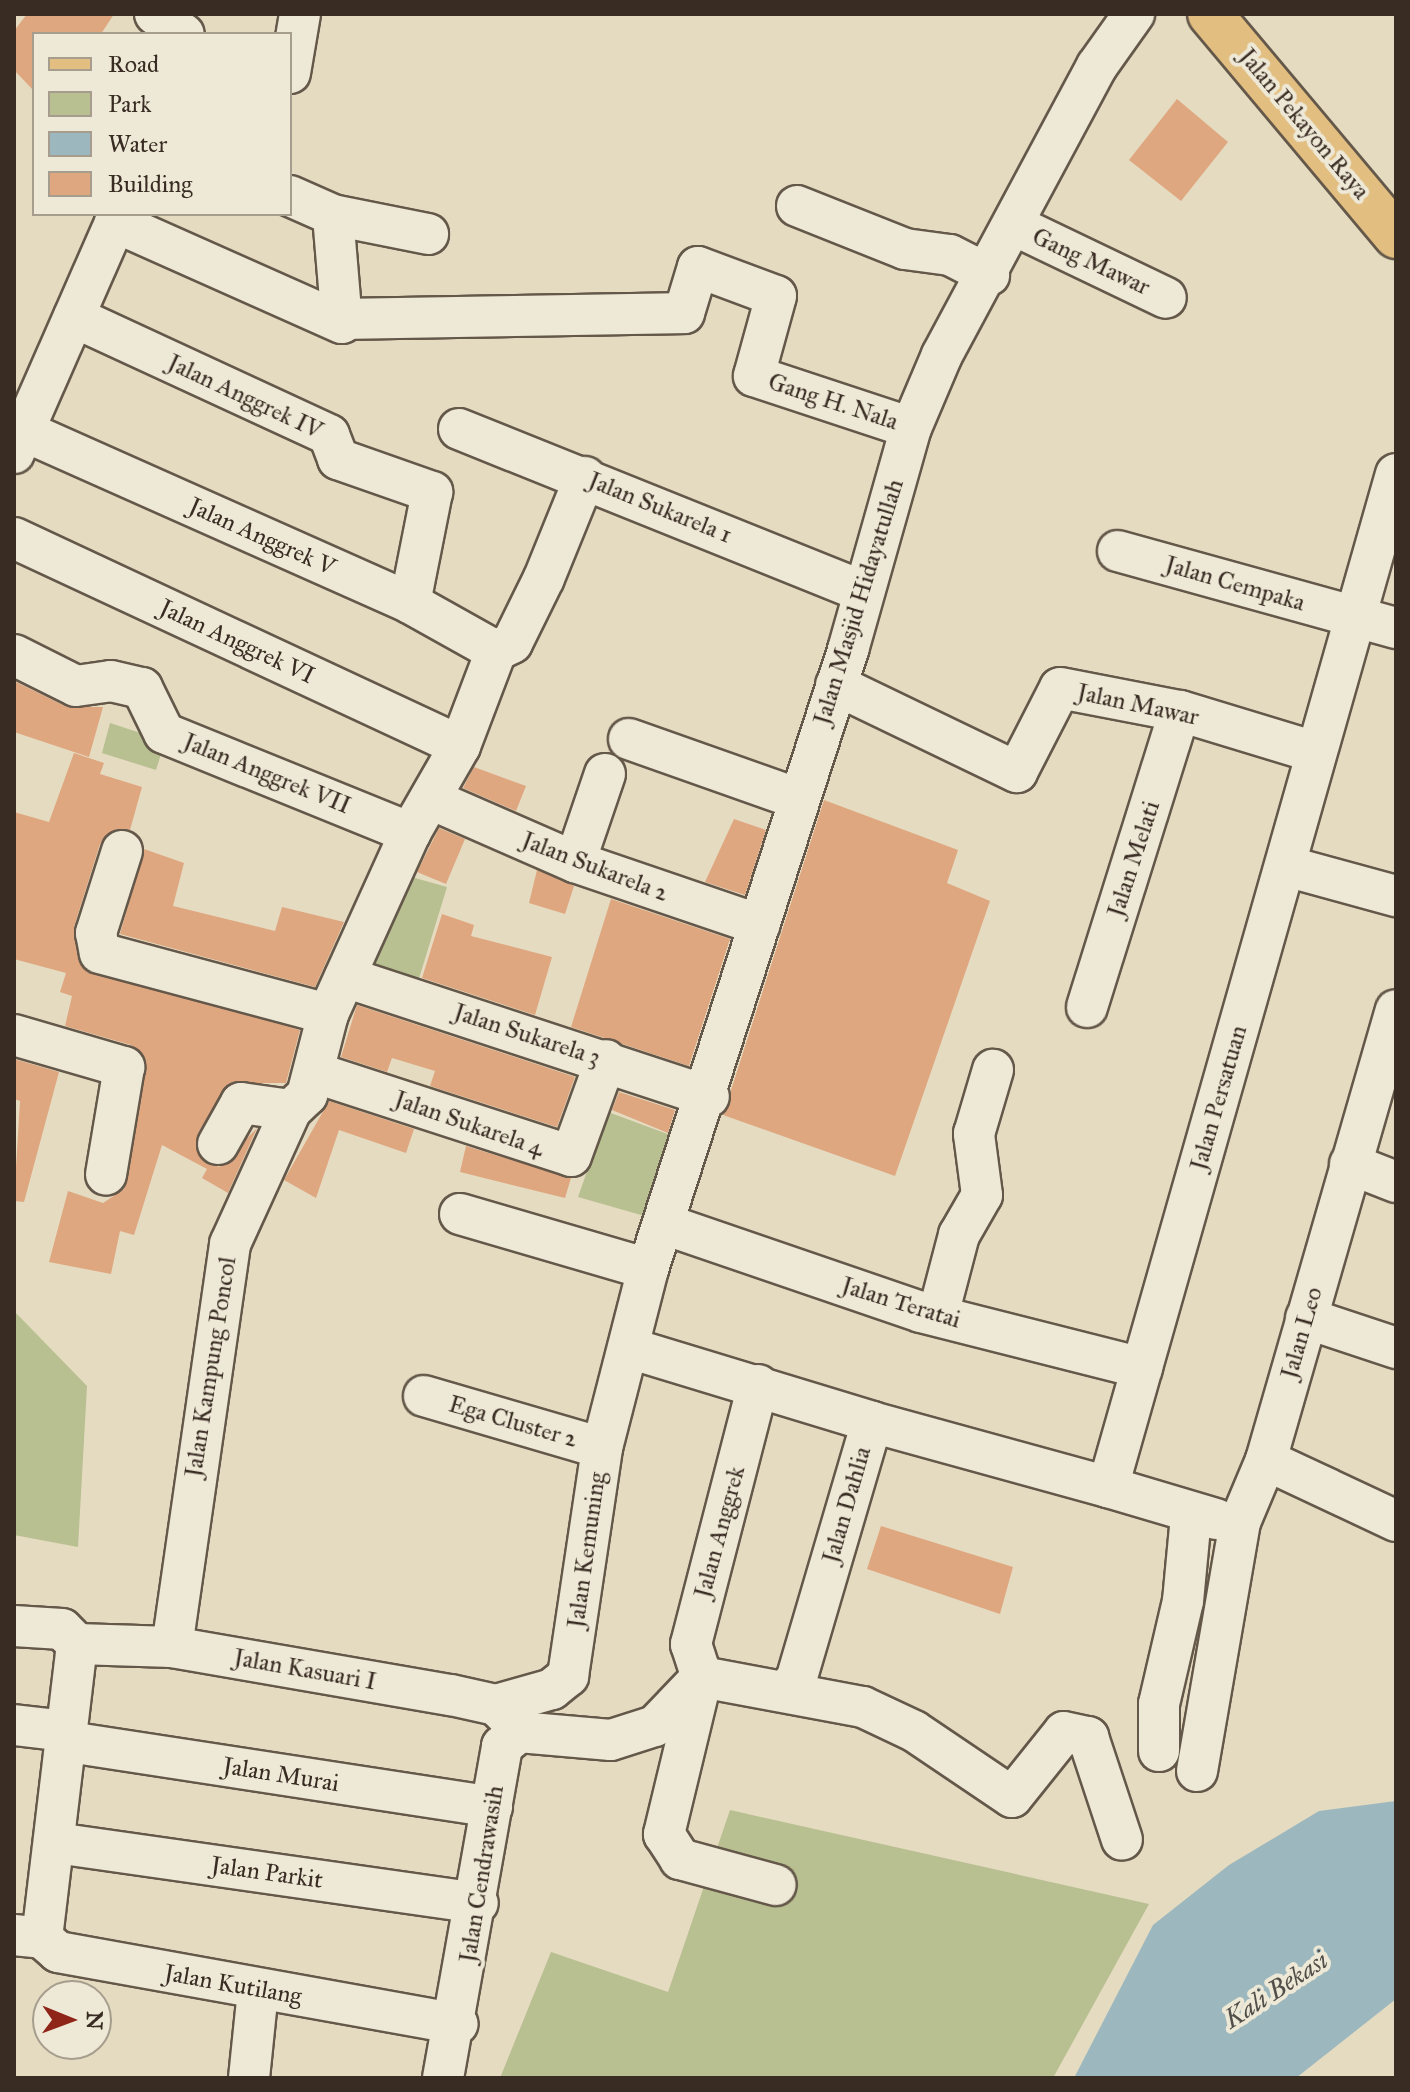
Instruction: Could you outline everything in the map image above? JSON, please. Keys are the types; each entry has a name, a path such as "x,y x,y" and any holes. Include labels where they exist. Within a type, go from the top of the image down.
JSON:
{"main road":[{"name":"Jalan Pekayon Raya","path":"1210,14 1396,236"}],"street":[{"path":"155,14 181,32"},
{"path":"292,61 300,14"},
{"name":"Jalan Masjid Hidayatullah","path":"648,1269 709,1097 798,799 836,685 860,590 911,428 942,355 1016,226 1097,66 1134,14"},
{"path":"292,197 333,215 428,234"},
{"path":"797,206 905,249 950,255 989,275"},
{"path":"19,442 117,218 341,321 333,215"},
{"name":"Gang Mawar","path":"1016,226 1166,298"},
{"name":"Gang H. Nala","path":"341,321 684,313 698,267 776,296 754,376 911,428"},
{"name":"Jalan Anggrek IV","path":"74,317 329,435 338,459 432,492 410,603"},
{"name":"Jalan Sukarela 1","path":"459,429 585,477 860,590"},
{"name":"Jalan Anggrek V","path":"19,442 410,603 496,651"},
{"name":"Jalan Persatuan","path":"1108,1487 1286,866 1352,615 1396,474"},
{"name":"Jalan Kampung Poncol","path":"172,1647 230,1244 291,1110 316,1073 328,1014 410,833 433,800 460,746 496,651 512,643 585,477"},
{"name":"Jalan Anggrek VI","path":"14,538 460,746"},
{"name":"Jalan Cempaka","path":"1118,551 1396,628"},
{"name":"Jalan Anggrek VII","path":"14,655 76,686 111,681 142,688 164,733 410,833"},
{"name":"Jalan Mawar","path":"836,685 1017,772 1060,688 1180,711 1315,752"},
{"name":"Jalan Melati","path":"1087,1007 1180,711"},
{"path":"629,739 798,799"},
{"path":"575,862 605,774"},
{"name":"Jalan Sukarela 2","path":"433,800 575,862 760,925"},
{"path":"122,851 96,933 108,958 328,1014"},
{"path":"1286,866 1396,896"},
{"name":"Jalan Sukarela 3","path":"345,977 606,1060 709,1097"},
{"name":"Jalan Leo","path":"1197,1771 1240,1522 1266,1460 1396,1010"},
{"path":"14,1035 124,1067 106,1175"},
{"name":"Jalan Sukarela 4","path":"316,1073 571,1156 606,1060"},
{"path":"938,1315 959,1235 982,1195 974,1134 993,1070"},
{"path":"218,1144 241,1103 291,1110"},
{"path":"1350,1164 1396,1182"},
{"path":"460,1214 648,1269"},
{"name":"Jalan Teratai","path":"664,1224 938,1315 1142,1368"},
{"name":"Jalan Kemuning","path":"508,1719 568,1676 602,1448 648,1269"},
{"path":"1306,1318 1396,1348"},
{"name":"Jalan Dahlia","path":"629,1348 872,1422 796,1680 786,1690"},
{"name":"Jalan Anggrek","path":"702,1677 691,1644 758,1385"},
{"name":"Ega Cluster 2","path":"424,1396 602,1448"},
{"path":"872,1422 1108,1487 1191,1516 1240,1522"},
{"path":"1266,1460 1396,1521"},
{"path":"1159,1751 1159,1704 1183,1601 1191,1516"},
{"path":"14,1626 62,1629 77,1644 56,1843 28,1937"},
{"name":"Jalan Kasuari I","path":"77,1644 172,1647 508,1719 567,1740 626,1735 655,1726 702,1677"},
{"path":"776,1885 669,1850 664,1834 702,1677 786,1690 863,1707 901,1725 1012,1797 1064,1732 1088,1737 1122,1840"},
{"name":"Jalan Cendrawasih","path":"443,2078 458,2024 508,1719"},
{"name":"Jalan Murai","path":"14,1725 67,1737 492,1807"},
{"name":"Jalan Parkit","path":"56,1843 478,1903"},
{"name":"Jalan Kutilang","path":"28,1937 58,1952 258,1991 458,2024"},
{"path":"249,2078 258,1991"}],"green space":[{"path":"110,723 165,741 156,770 102,753"},
{"path":"408,876 447,887 417,985 364,971"},
{"path":"608,1112 689,1142 662,1221 578,1197"},
{"path":"14,1311 87,1386 78,1547 14,1535"},
{"path":"730,1810 1149,1904 1053,2078 500,2078 551,1952 668,1992"}],"water":[{"name":"Kali Bekasi","path":"1396,1801 1396,1999 1296,2078 1074,2078 1153,1925 1229,1865 1319,1811"}],"building":[{"path":"27,14 114,14 102,32 32,32 32,89 14,70 14,31"},
{"path":"1177,99 1228,142 1181,201 1129,160"},
{"path":"14,681 67,707 103,707 89,757 14,732"},
{"path":"74,753 104,763 100,774 142,787 130,830 116,829 100,844 74,927 83,968 300,1030 286,1083 230,1083 198,1133 199,1156 219,1167 257,1128 228,1193 202,1178 207,1169 162,1145 134,1235 120,1231 111,1274 49,1262 68,1191 103,1203 124,1189 146,1060 131,1045 65,1026 72,996 60,992 66,973 14,959 14,812 49,822"},
{"path":"474,767 526,786 516,811 463,788"},
{"path":"824,800 958,850 947,883 990,901 895,1176 723,1115"},
{"path":"734,819 766,830 745,895 705,882"},
{"path":"439,828 465,839 446,884 417,872"},
{"path":"144,849 184,863 173,906 275,931 282,907 344,922 315,987 120,934"},
{"path":"537,870 574,886 565,914 529,903"},
{"path":"611,899 730,939 689,1066 571,1027"},
{"path":"442,914 474,925 471,936 552,957 535,1015 422,978"},
{"path":"357,1005 575,1077 557,1127 430,1086 435,1071 392,1058 387,1072 341,1057"},
{"path":"14,1059 59,1072 24,1202 14,1201 20,1101 14,1099"},
{"path":"619,1092 675,1110 668,1133 612,1110"},
{"path":"329,1101 414,1129 406,1153 339,1130 316,1198 284,1180"},
{"path":"466,1146 571,1178 565,1198 460,1172"},
{"path":"881,1526 1013,1567 1000,1614 867,1569"}]}
